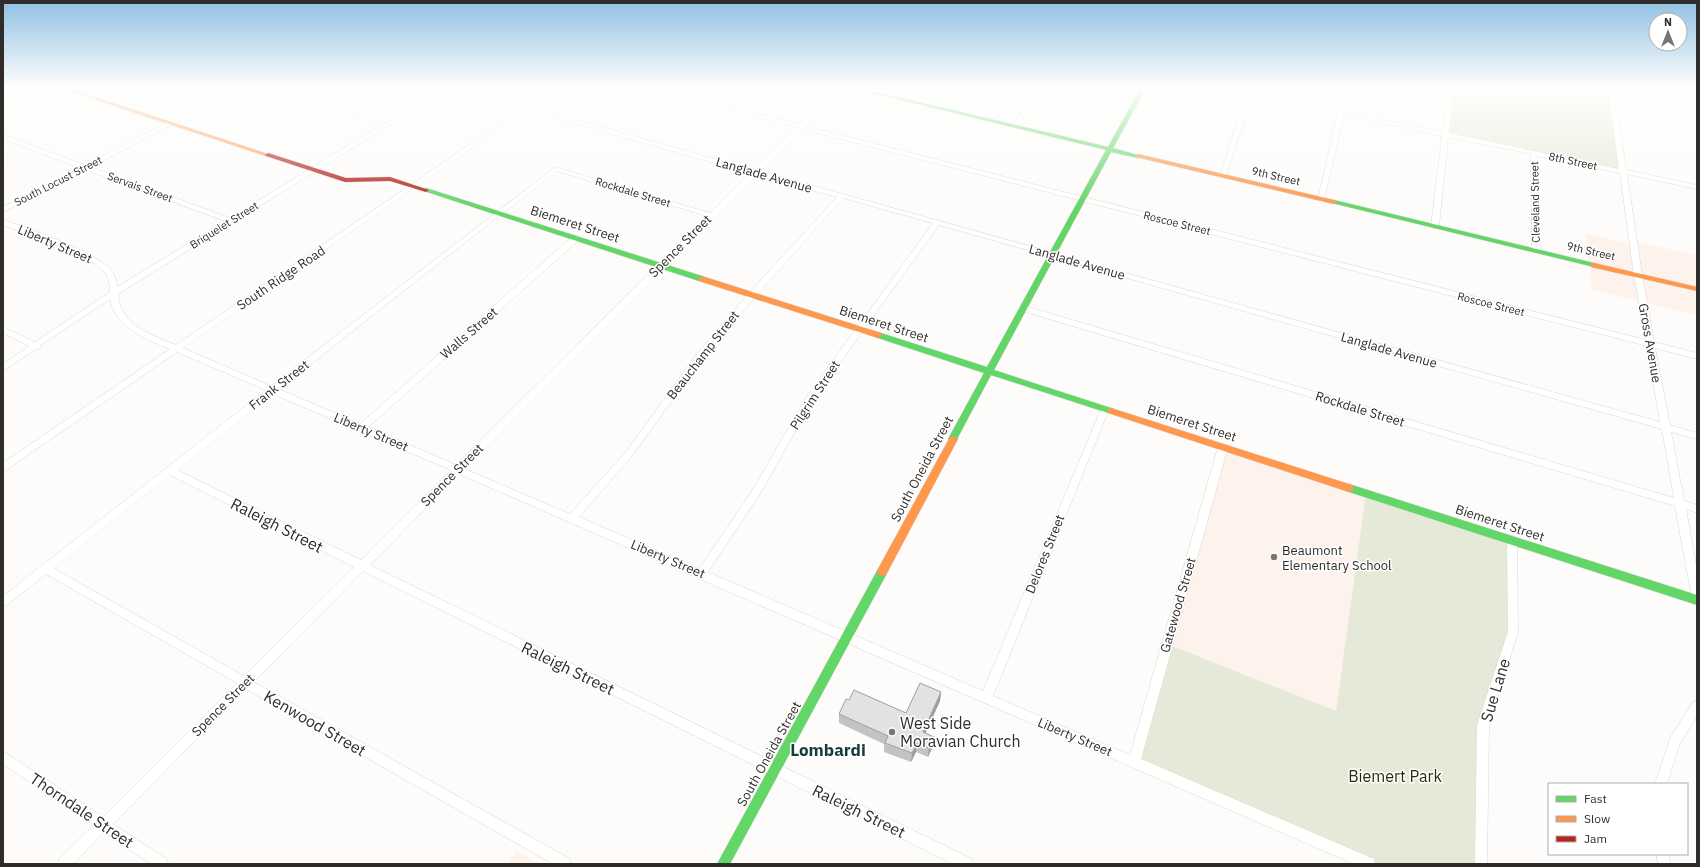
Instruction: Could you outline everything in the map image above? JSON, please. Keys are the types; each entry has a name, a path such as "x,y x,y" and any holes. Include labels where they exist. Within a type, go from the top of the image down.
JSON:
{"street":[{"name":"South Locust Street","path":"3,210 161,127"},
{"name":"Biemeret Street","path":"184,127 344,180 357,181 380,178 391,179 415,186 1697,599"},
{"name":"Briquelet Street","path":"3,368 36,346 62,326 114,293 383,127"},
{"name":"South Ridge Road","path":"3,468 499,127"},
{"name":"Langlade Avenue","path":"593,127 841,197 937,222 1697,436"},
{"name":"Spence Street","path":"64,864 799,127"},
{"name":"Roscoe Street","path":"806,127 1697,356"},
{"name":"9th Street","path":"1021,127 1697,289"},
{"name":"South Oneida Street","path":"723,864 847,638 1022,308 1122,127"},
{"path":"1223,176 1239,127"},
{"path":"1321,199 1338,127"},
{"name":"8th Street","path":"1413,127 1697,187"},
{"path":"1434,226 1446,127"},
{"name":"Gross Avenue","path":"1617,127 1638,275 1697,599"},
{"name":"Servais Street","path":"3,137 231,221"},
{"name":"Cleveland Street","path":"1534,153 1536,250"},
{"name":"Frank Street","path":"3,602 556,169"},
{"name":"Rockdale Street","path":"556,169 711,215"},
{"name":"Beauchamp Street","path":"572,518 629,454 699,357 752,295 841,197"},
{"name":"Liberty Street","path":"3,222 92,259 107,270 112,278 115,304 122,319 140,333 702,574 1369,864"},
{"name":"Pilgrim Street","path":"702,574 757,490 808,401 937,222"},
{"name":"Walls Street","path":"361,428 576,238"},
{"name":"Rockdale Street","path":"1022,308 1697,509"},
{"path":"3,330 36,346"},
{"name":"Delores Street","path":"986,698 1105,409"},
{"name":"Gatewood Street","path":"1134,762 1222,447"},
{"name":"Raleigh Street","path":"170,471 360,567 966,864"},
{"name":"Sue Lane","path":"1481,864 1484,725 1513,632 1512,540"},
{"name":"Kenwood Street","path":"45,569 565,864"},
{"path":"1661,783 1674,740 1697,706"},
{"name":"Thorndale Street","path":"3,757 162,864"}],"shaded area":[{"path":"1585,233 1634,245 1633,241 1697,255 1697,315 1592,290"},
{"name":"Beaumont Elementary School","path":"1223,447 1366,493 1336,711 1167,644"},
{"path":"517,851 539,864 507,864"}],"green space":[{"path":"1446,127 1617,127 1623,171 1445,134"},
{"name":"Biemert Park","path":"1366,493 1512,540 1513,632 1483,725 1481,864 1369,864 1134,762 1167,644 1336,711"}],"building":[{"name":"West Side Moravian Church","path":"920,683 941,692 923,732 934,737 929,748 917,743 912,753 885,743 888,736 839,714 846,699 849,700 854,690 906,713"}],"traffic: fast":[{"path":"1019,127 1138,156"},
{"path":"953,439 1051,255 1122,127"},
{"path":"426,190 702,279"},
{"path":"1334,202 1594,265"},
{"path":"878,335 1111,411"},
{"path":"1349,488 1697,600"},
{"path":"723,864 882,572"}],"traffic: slow":[{"path":"184,127 268,155"},
{"path":"1138,156 1334,202"},
{"path":"1594,265 1697,289"},
{"path":"702,279 878,335"},
{"path":"1111,411 1349,488"},
{"path":"882,572 953,439"}],"traffic: jam":[{"path":"268,155 345,180 390,179 426,190"}],"place":[{"name":"Beaumont Elementary School","path":"1274,557"},
{"name":"West Side Moravian Church","path":"892,732"}],"district":[{"name":"Lombardi","path":"828,750"}]}
